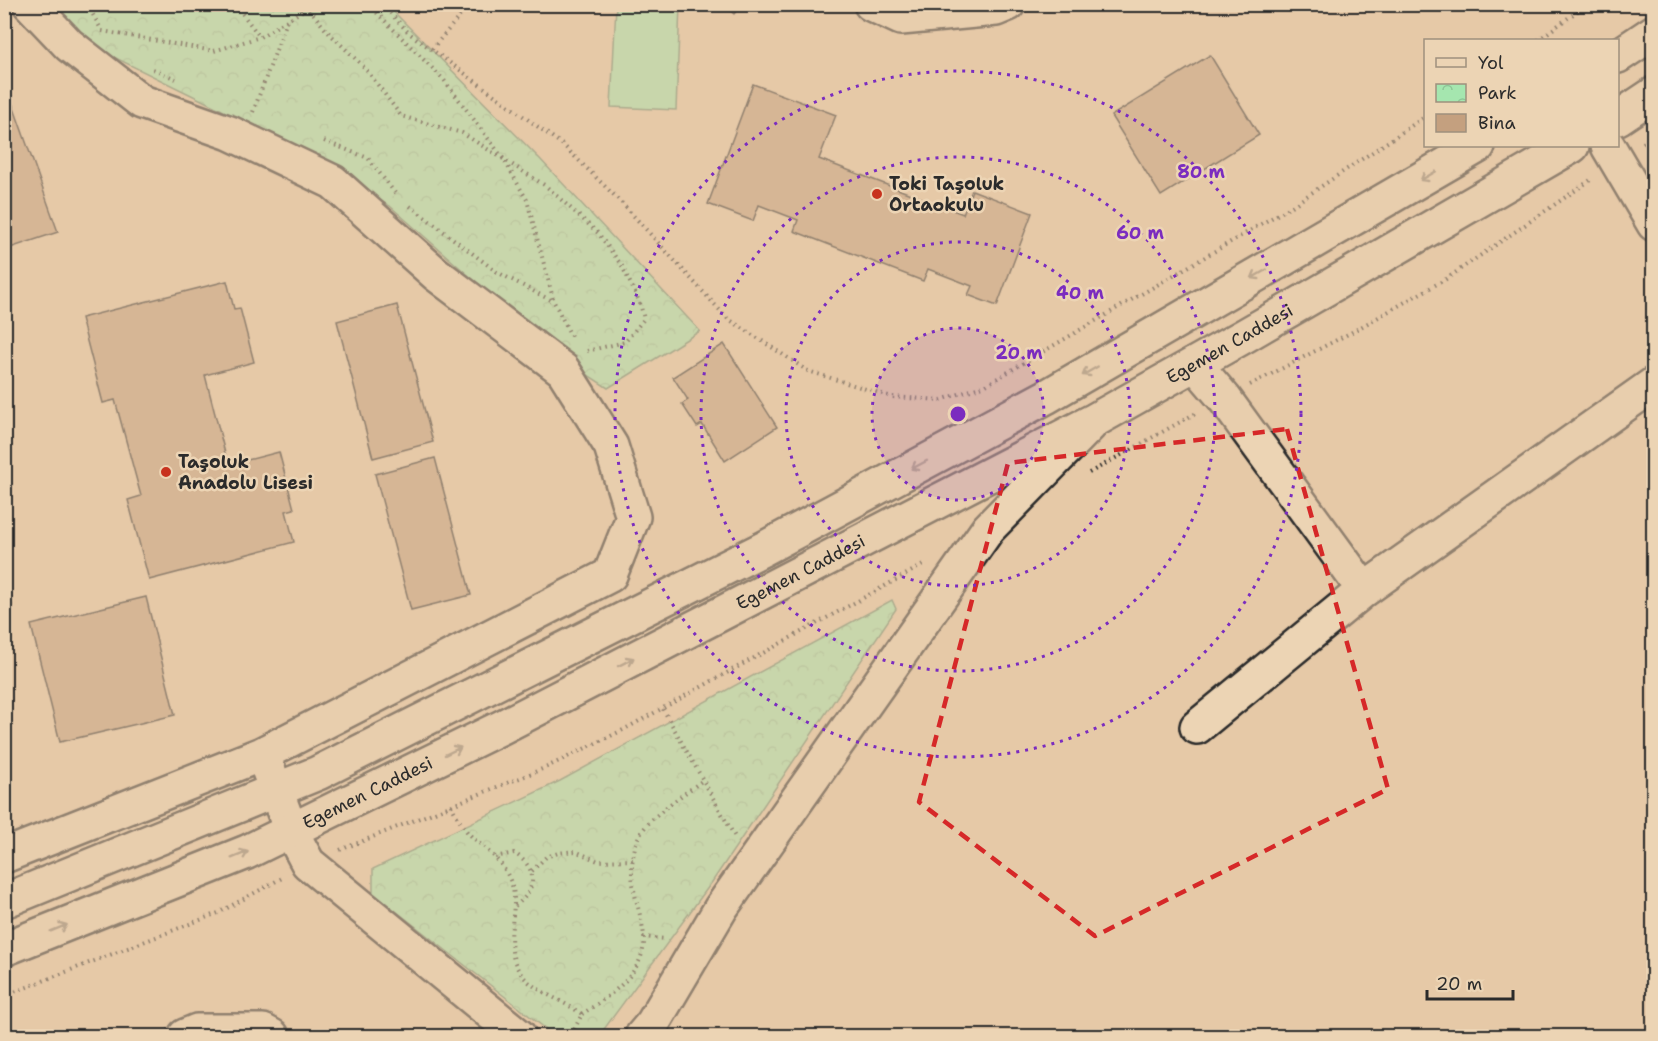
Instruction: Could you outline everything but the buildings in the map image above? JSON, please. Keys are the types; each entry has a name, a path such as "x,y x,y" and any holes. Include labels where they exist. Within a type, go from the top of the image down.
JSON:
{"street":[{"path":"4,856 262,754 610,575 633,517 610,446 569,360 436,274 333,182 243,139 142,102 60,35 30,4"},
{"path":"870,4 901,18 996,9 1008,4"},
{"path":"1619,55 1653,32"},
{"path":"1619,117 1653,94"},
{"path":"4,902 318,773 774,543 1046,397 1476,147"},
{"name":"Egemen Caddesi","path":"4,949 247,852 502,727 1095,420 1570,147"},
{"path":"1613,153 1653,224"},
{"path":"1195,364 1224,398 1364,590"},
{"path":"1197,727 1364,590 1653,384"},
{"path":"654,1032 721,908 988,529 1095,420"},
{"path":"262,754 291,831 308,863 519,1036"},
{"path":"185,1036 197,1030 263,1031 272,1036"}],"path":[{"path":"234,4 260,37"},
{"path":"60,35 70,32 109,31 214,51 260,37 309,6 326,30 366,69 401,116 462,133 503,159 546,186 598,233 621,266 640,303 644,320 625,342 569,360 527,200 503,159 444,80 368,4"},
{"path":"382,4 409,33 563,145 620,201 727,318 808,371 892,397 941,400 986,385 1292,206 1424,117"},
{"path":"432,49 470,4"},
{"path":"1539,39 1587,4"},
{"path":"243,139 287,20"},
{"path":"1080,477 1224,398 1350,333 1446,279 1613,153 1653,135"},
{"path":"4,996 218,914 308,863 547,767 663,710 926,563"},
{"path":"663,710 751,865"},
{"path":"572,1036 582,1014 614,993 628,978 640,958 643,937 632,879 633,860 640,835 657,815 704,780"},
{"path":"451,805 467,832 503,866 512,884 515,906 511,927 512,951 518,969 530,985 582,1014"},
{"path":"532,871 546,857 575,851 598,861 633,860"},
{"path":"495,857 514,853 526,861 532,871 532,884 526,898 515,906"},
{"path":"643,937 676,940"}],"highlighted area":[{"path":"1287,429 1388,789 1095,936 919,802 1008,463"}],"green space":[{"path":"48,5 387,5 540,159 700,331 608,388 563,359 390,206 220,109 87,44"},
{"path":"616,5 680,5 676,110 611,107"},
{"path":"892,600 896,609 712,882 599,1036 555,1036 373,893 373,869 560,781"}],"place":[{"name":"Toki Taşoluk Ortaokulu","path":"877,194"},
{"name":"Taşoluk Anadolu Lisesi","path":"166,472"}]}
